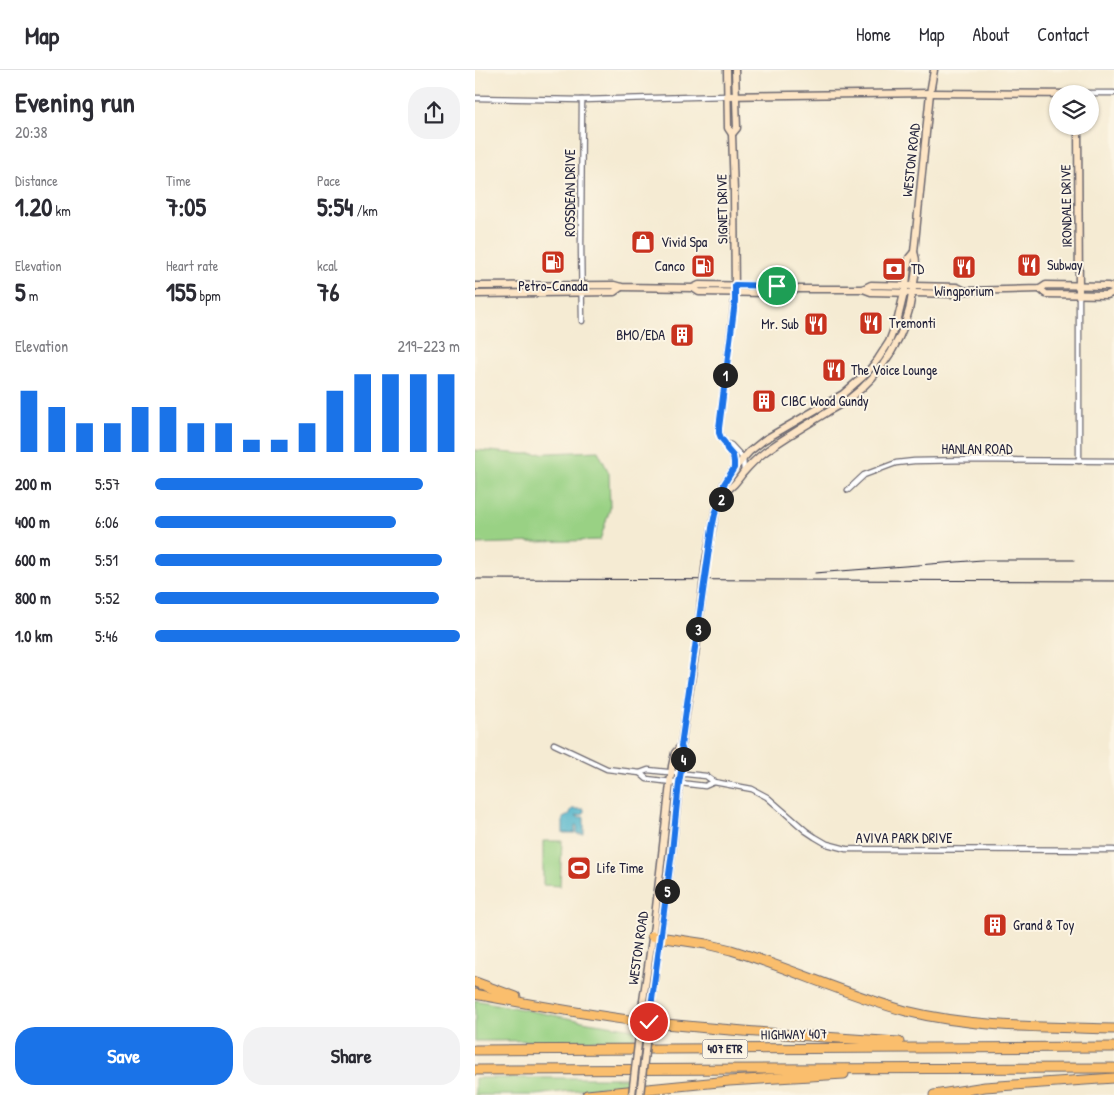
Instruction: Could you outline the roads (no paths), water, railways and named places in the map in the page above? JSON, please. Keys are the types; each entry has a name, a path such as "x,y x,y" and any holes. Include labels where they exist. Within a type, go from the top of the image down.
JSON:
{"highway":[{"path":"656,937 706,944 731,950 876,1002 928,1016 977,1024 1114,1028"},
{"path":"475,982 509,994 567,1010"},
{"path":"475,994 637,1021 976,1048"},
{"name":"HIGHWAY 407","path":"475,1050 1114,1046"},
{"name":"407 ETR","path":"475,1070 1114,1068"},
{"path":"587,1095 729,1081 931,1069"},
{"path":"934,1095 985,1087 1114,1078"}],"main road":[{"name":"SIGNET DRIVE","path":"727,70 728,128 732,134 735,292"},
{"name":"SIGNET DRIVE","path":"732,134 737,128 735,70"},
{"name":"WESTON ROAD","path":"724,492 732,488 744,472 762,454 786,437 849,399 872,379 887,360 900,336 907,317 917,260 914,252 934,70"},
{"path":"727,96 930,93 1049,94"},
{"name":"IRONDALE DRIVE","path":"1078,135 1079,294"},
{"name":"WESTON ROAD","path":"632,1095 643,1001 672,852 684,754 681,746 697,641 706,561 715,514 724,492 724,484 743,458 764,440 843,394 866,374 889,342 898,318 906,285 909,258 914,252"},
{"path":"475,294 582,289 614,285 621,288 693,288 699,285 777,286 781,289 863,289 871,292 957,294 965,291 1040,289 1046,285 1107,286 1114,288"},
{"path":"863,289 871,285 913,285 957,287 965,291"},
{"path":"475,286 582,289"},
{"path":"693,288 699,292 777,293 781,289"},
{"path":"1040,289 1046,294 1107,295 1114,292"},
{"name":"WESTON ROAD","path":"640,1095 651,1001 670,782 675,753 681,746"}],"street":[{"path":"1099,93 1114,93"},
{"path":"475,98 582,100 727,96"},
{"name":"ROSSDEAN DRIVE","path":"582,100 582,321"},
{"path":"734,468 733,456 719,433 719,428 735,292"},
{"path":"1079,294 1079,461"},
{"path":"725,443 731,445 743,458 744,472"},
{"name":"HANLAN ROAD","path":"848,490 864,475 896,463 914,461 1114,461"},
{"path":"554,744 607,769 640,773"},
{"name":"AVIVA PARK DRIVE","path":"714,782 705,786 670,782 647,779 640,773 648,770 706,776 714,782 752,789 767,797 815,837 827,844 846,849 1114,850"}],"water":[{"path":"572,809 584,809 584,814 576,816 584,817 584,834 577,834 576,825 575,833 563,833 563,818 569,815"}],"railway":[{"path":"815,573 982,560 1074,560"},
{"path":"475,579 1114,581"}],"place":[{"name":"Vivid Spa","path":"643,242"},
{"name":"Petro-Canada","path":"553,262"},
{"name":"Subway","path":"1029,265"},
{"name":"Canco","path":"703,266"},
{"name":"Wingporium","path":"964,267"},
{"name":"TD","path":"894,269"},
{"name":"Tremonti","path":"871,323"},
{"name":"Mr. Sub","path":"816,324"},
{"name":"BMO/EDA","path":"682,335"},
{"name":"The Voice Lounge","path":"834,370"},
{"name":"CIBC Wood Gundy","path":"764,401"},
{"name":"Life Time","path":"579,868"},
{"name":"Grand & Toy","path":"995,925"}]}
